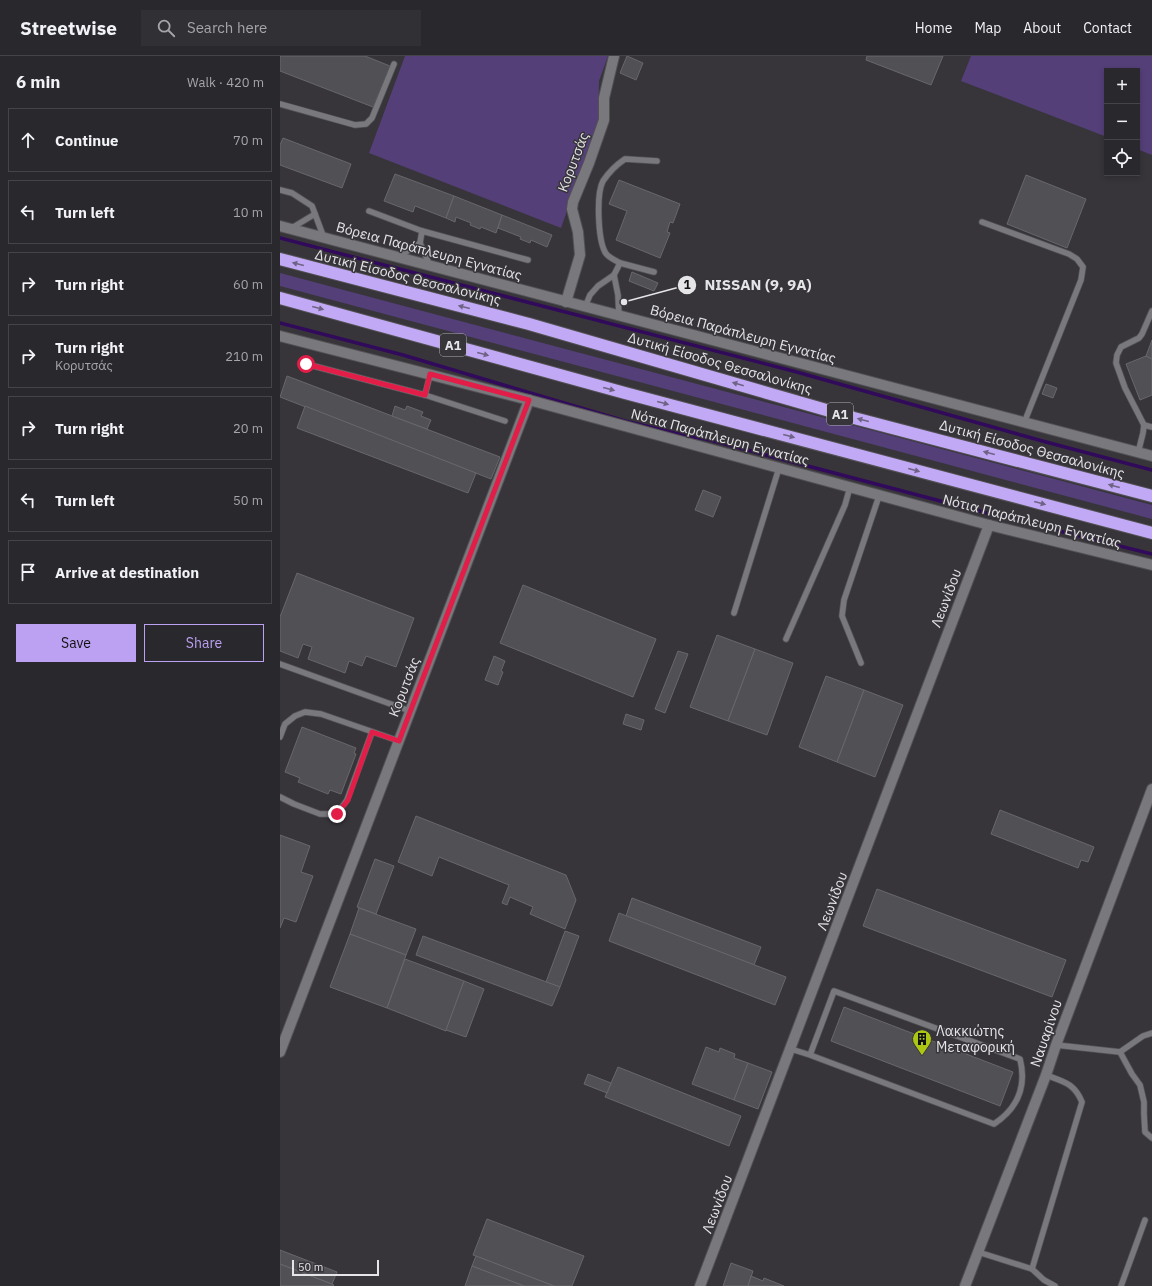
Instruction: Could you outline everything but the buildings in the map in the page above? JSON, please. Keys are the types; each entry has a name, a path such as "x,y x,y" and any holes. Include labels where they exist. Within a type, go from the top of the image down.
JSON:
{"highway":[{"name":"Δυτική Είσοδος Θεσσαλονίκης","path":"280,260 529,324 854,418 1152,496"},
{"name":"Α1","path":"280,298 625,393 1152,533"}],"street":[{"name":"Κορυτσάς","path":"566,302 580,255 578,232 572,209 573,202 604,120 604,98 614,56"},
{"name":"Βόρεια Παράπλευρη Εγνατίας","path":"285,228 1152,456"},
{"name":"Νότια Παράπλευρη Εγνατίας","path":"280,336 529,400 989,525 1152,565"},
{"name":"Κορυτσάς","path":"280,1052 529,400"},
{"name":"Λεωνίδου","path":"700,1286 791,1050 989,525"},
{"name":"Ναυαρίνου","path":"965,1286 1046,1075 1056,1045 1149,806 1152,789"}],"lane":[{"path":"280,104 355,125 366,124 372,118 394,64"},
{"path":"654,272 620,263 605,254 601,242 598,201 603,182 614,166 625,159 657,161"},
{"path":"280,190 292,193 312,206 325,238"},
{"path":"369,211 422,231 528,260"},
{"path":"285,228 315,214"},
{"path":"982,222 1069,254 1077,258 1083,267 1080,280 1024,423"},
{"path":"422,231 420,242 431,266"},
{"path":"397,257 420,242"},
{"path":"585,307 590,295 598,286 614,275 620,263"},
{"path":"614,275 618,295 619,316"},
{"path":"1138,453 1144,425 1125,388 1116,359 1121,347 1139,338 1142,334 1152,311"},
{"path":"306,364 425,395 505,421"},
{"path":"425,395 430,374"},
{"path":"1144,425 1152,427"},
{"path":"734,613 779,468"},
{"path":"786,639 845,505 850,487"},
{"path":"861,663 842,616 844,600 879,496"},
{"path":"280,664 410,711"},
{"path":"280,737 285,724 295,716 304,712 321,714 399,741"},
{"path":"280,797 320,814 337,814 348,800 372,732"},
{"path":"791,1050 810,1055 994,1124 1002,1119 1014,1105 1021,1088 1022,1078 1020,1060 834,991 810,1055"},
{"path":"1056,1045 1120,1052 1143,1036 1152,1033"},
{"path":"1120,1052 1140,1085 1144,1102 1145,1132 1152,1138"},
{"path":"1032,1269 1082,1102 1078,1091 1068,1084 1046,1075"},
{"path":"1121,1286 1145,1220"},
{"path":"978,1252 1032,1269 1044,1280 1055,1286"}],"shaded area":[{"path":"405,56 608,56 599,81 598,121 561,228 369,153"},
{"path":"971,56 1152,56 1152,155 1140,150 1140,68 1104,68 1104,136 961,81"},
{"path":"280,273 1152,505 1152,519 280,286"}],"waterway":[{"path":"280,238 793,371 1152,470"},
{"path":"280,323 403,355 625,421 706,439 963,507 1152,554"}],"place":[{"name":"NISSAN (9, 9Α)","path":"624,302"},
{"name":"Λακκιώτης Μεταφορική","path":"922,1056"}],"route":[{"path":"306,364 425,395 430,374 529,400 399,741 372,732 348,800 337,814"}]}
